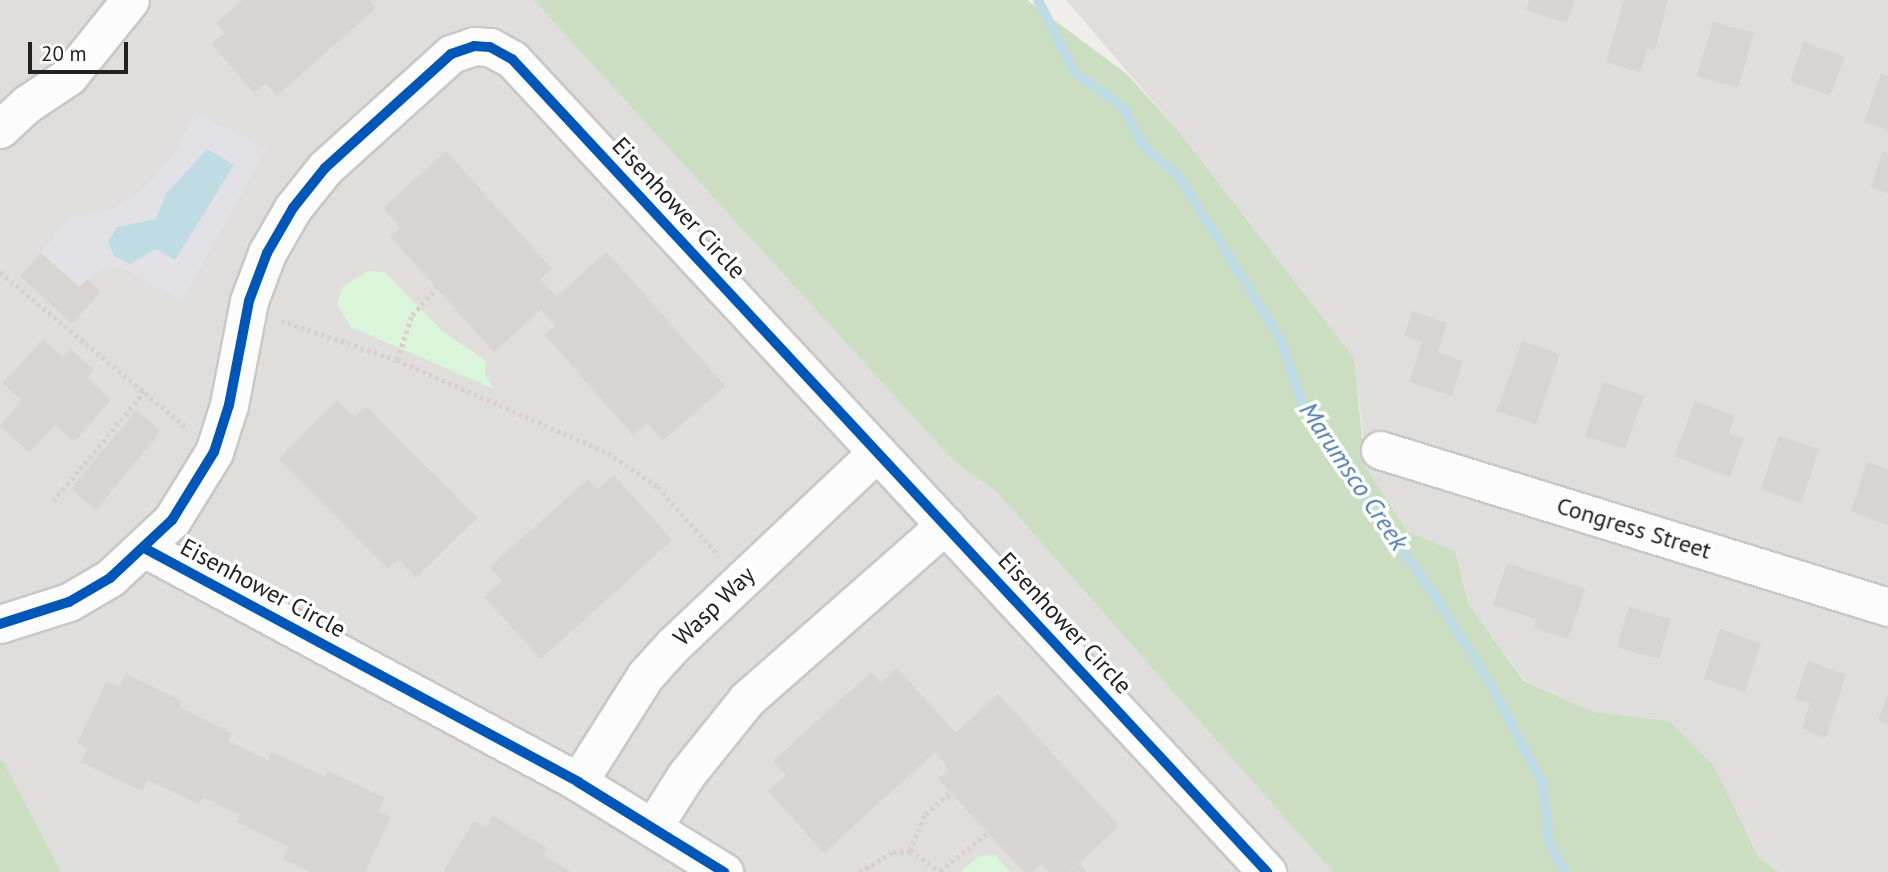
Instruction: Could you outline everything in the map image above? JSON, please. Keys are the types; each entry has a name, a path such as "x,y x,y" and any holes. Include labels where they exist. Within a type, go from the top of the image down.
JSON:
{"street":[{"path":"0,129 27,104 69,76 130,0"},
{"name":"Eisenhower Circle","path":"0,624 69,602 110,578 146,549 172,520 214,452 229,405 247,309 267,253 293,208 325,168 451,54 474,46 490,47 512,59 1267,872"},
{"name":"Congress Street","path":"1380,450 1888,607"},
{"name":"Wasp Way","path":"578,782 645,676 739,580 877,452"},
{"path":"653,827 685,775 747,699 945,525"},
{"name":"Eisenhower Circle","path":"146,549 578,782 724,872"}],"path":[{"path":"0,272 188,429"},
{"path":"397,360 412,315 437,288"},
{"path":"247,309 397,360 638,470 739,580"},
{"path":"53,501 144,392"},
{"path":"910,851 926,814 951,793"},
{"path":"859,872 893,852 910,851 940,871 988,833"}],"shaded area":[{"path":"0,0 576,0 1360,872 0,872"},
{"path":"1066,0 1888,0 1888,872 1779,872 1759,858 1714,766 1670,721 1594,712 1525,681 1468,603 1455,551 1407,531 1367,469 1354,358 1179,132"},
{"path":"195,112 266,149 182,301 122,268 106,266 79,287 41,253 68,218 109,211 140,192 175,154","holes":["194,167 156,249 150,251 141,224 156,219 166,194"]},
{"path":"0,466 94,541 8,583 0,576"}],"green space":[{"path":"534,0 1027,0 1127,74 1179,132 1354,358 1365,466 1407,531 1455,551 1468,603 1524,681 1594,712 1670,721 1714,766 1759,858 1779,872 1333,872 997,492 953,460"},
{"path":"368,271 385,272 442,331 486,361 485,374 494,389 351,327 337,305 342,287"},
{"path":"0,761 3,761 61,872 0,872"},
{"path":"995,855 1010,872 960,872 979,856"}],"water":[{"path":"207,149 234,165 175,260 156,249 130,264 114,256 108,242 117,227 156,219 166,194"}],"building":[{"path":"242,0 370,0 377,7 277,96 265,83 254,93 211,44 225,33 216,23"},
{"path":"1529,0 1575,0 1567,23 1526,10"},
{"path":"1624,0 1668,0 1655,50 1648,48 1640,72 1606,62"},
{"path":"1713,22 1754,33 1738,87 1697,76"},
{"path":"1804,42 1845,57 1830,96 1790,81"},
{"path":"1881,73 1888,76 1888,130 1864,122"},
{"path":"446,151 552,269 540,279 556,297 607,252 725,386 663,441 647,423 633,435 545,335 556,326 541,310 494,352 390,236 400,228 383,208"},
{"path":"1883,151 1888,153 1888,193 1871,187"},
{"path":"41,253 79,287 87,279 101,292 72,324 20,276"},
{"path":"1412,311 1447,323 1438,352 1463,361 1452,396 1409,382 1422,342 1404,336"},
{"path":"43,339 63,357 70,348 94,370 87,378 111,400 74,442 55,425 29,453 0,426 21,400 3,383"},
{"path":"1522,341 1560,354 1536,424 1497,411"},
{"path":"1603,382 1644,396 1625,449 1585,436"},
{"path":"337,400 354,417 366,406 477,518 416,578 398,560 388,569 279,459"},
{"path":"1695,401 1735,416 1729,433 1744,439 1730,477 1674,456"},
{"path":"136,410 161,431 96,510 71,489"},
{"path":"1779,436 1819,449 1801,503 1761,489"},
{"path":"1867,462 1888,469 1888,525 1851,512"},
{"path":"614,475 672,540 541,659 484,597 502,581 490,567 588,479 598,489"},
{"path":"1507,563 1585,589 1568,639 1534,628 1536,619 1493,605"},
{"path":"1629,607 1671,619 1659,659 1617,647"},
{"path":"1720,629 1761,643 1745,692 1704,679"},
{"path":"1808,661 1846,675 1826,738 1802,729 1810,703 1795,699"},
{"path":"897,668 956,733 998,694 1119,826 1069,872 1049,872 1041,864 1033,872 1024,872 938,779 949,769 935,752 824,853 768,791 786,775 773,761 871,672 881,683"},
{"path":"126,674 182,701 179,707 231,733 228,741 268,760 272,752 325,777 328,771 385,798 378,811 391,817 365,872 311,872 283,859 289,847 237,822 240,815 203,797 199,804 148,780 142,791 81,762 88,748 77,743 107,681 119,687"},
{"path":"1888,695 1888,724 1878,720"},
{"path":"493,816 547,848 543,855 571,872 443,872 474,821 486,828"},
{"path":"1080,864 1087,872 1070,872"}],"waterway":[{"name":"Marumsco Creek","path":"1038,0 1074,72 1123,107 1144,147 1178,175 1281,340 1302,404 1319,433 1434,595 1490,683 1542,782 1550,845 1565,872"}],"cycle path":[{"path":"0,624 69,602 110,578 172,520 214,452 229,405 249,301 267,253 293,208 325,168 451,54 474,46 490,47 512,59 1267,872"},
{"path":"146,549 578,782 724,872"}]}
